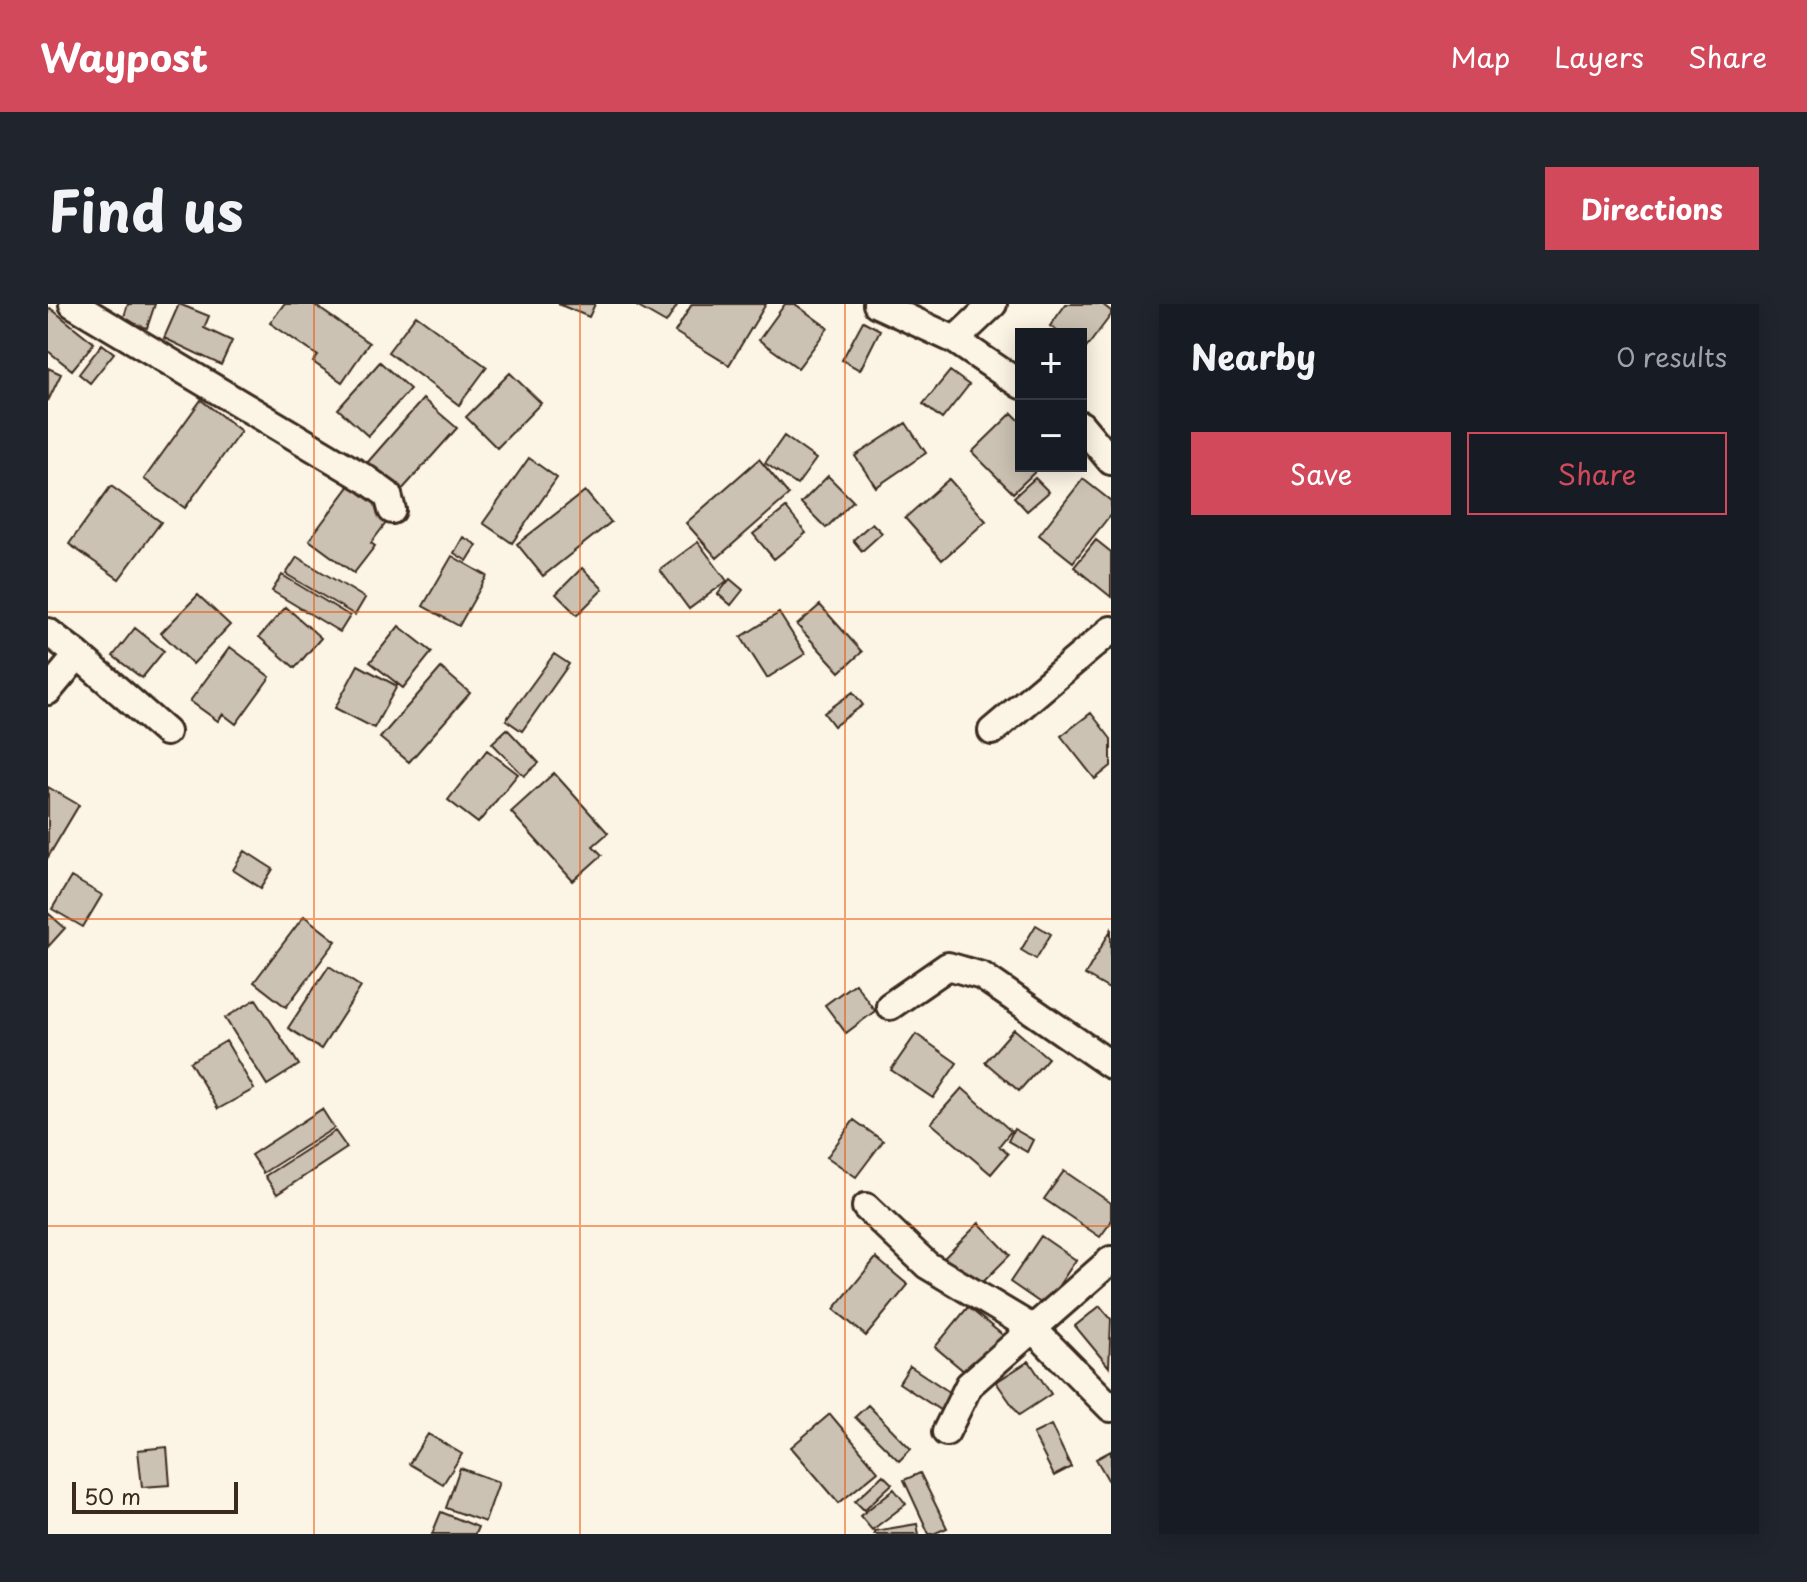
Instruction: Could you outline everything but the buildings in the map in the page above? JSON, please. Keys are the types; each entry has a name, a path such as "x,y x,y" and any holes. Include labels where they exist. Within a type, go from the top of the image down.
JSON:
{"street":[{"path":"73,304 366,479 388,495 392,510"},
{"path":"877,304 955,340 1015,381"},
{"path":"955,340 993,304"},
{"path":"1087,432 1111,461"},
{"path":"992,731 1111,630"},
{"path":"48,632 166,732"},
{"path":"48,691 78,655"},
{"path":"890,1006 948,966 982,976 1111,1065"},
{"path":"866,1207 927,1265 1032,1328 1111,1408"},
{"path":"946,1432 969,1385 1111,1260"}]}
